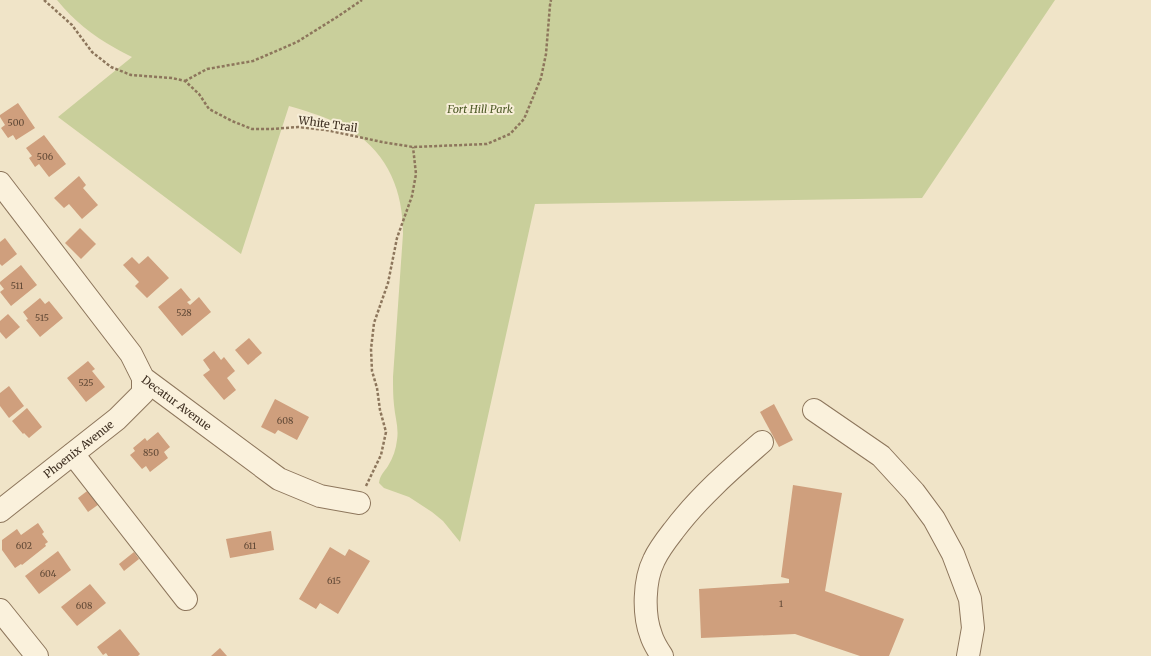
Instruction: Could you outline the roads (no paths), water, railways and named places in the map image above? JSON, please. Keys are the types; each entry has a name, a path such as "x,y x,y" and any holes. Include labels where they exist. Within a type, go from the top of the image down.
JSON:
{"street":[{"name":"Decatur Avenue","path":"0,183 131,354 143,378 279,479 320,496 359,503"},
{"name":"Phoenix Avenue","path":"0,511 117,419 143,393 143,378"},
{"path":"814,410 881,456 914,492 934,519 953,554 970,599 973,628 968,656"},
{"path":"662,656 650,634 646,614 646,587 653,560 667,538 685,516 723,476 762,442"},
{"path":"73,454 186,599"},
{"path":"0,610 37,656"}],"park label":[{"name":"Fort Hill Park","path":"480,109"}]}
